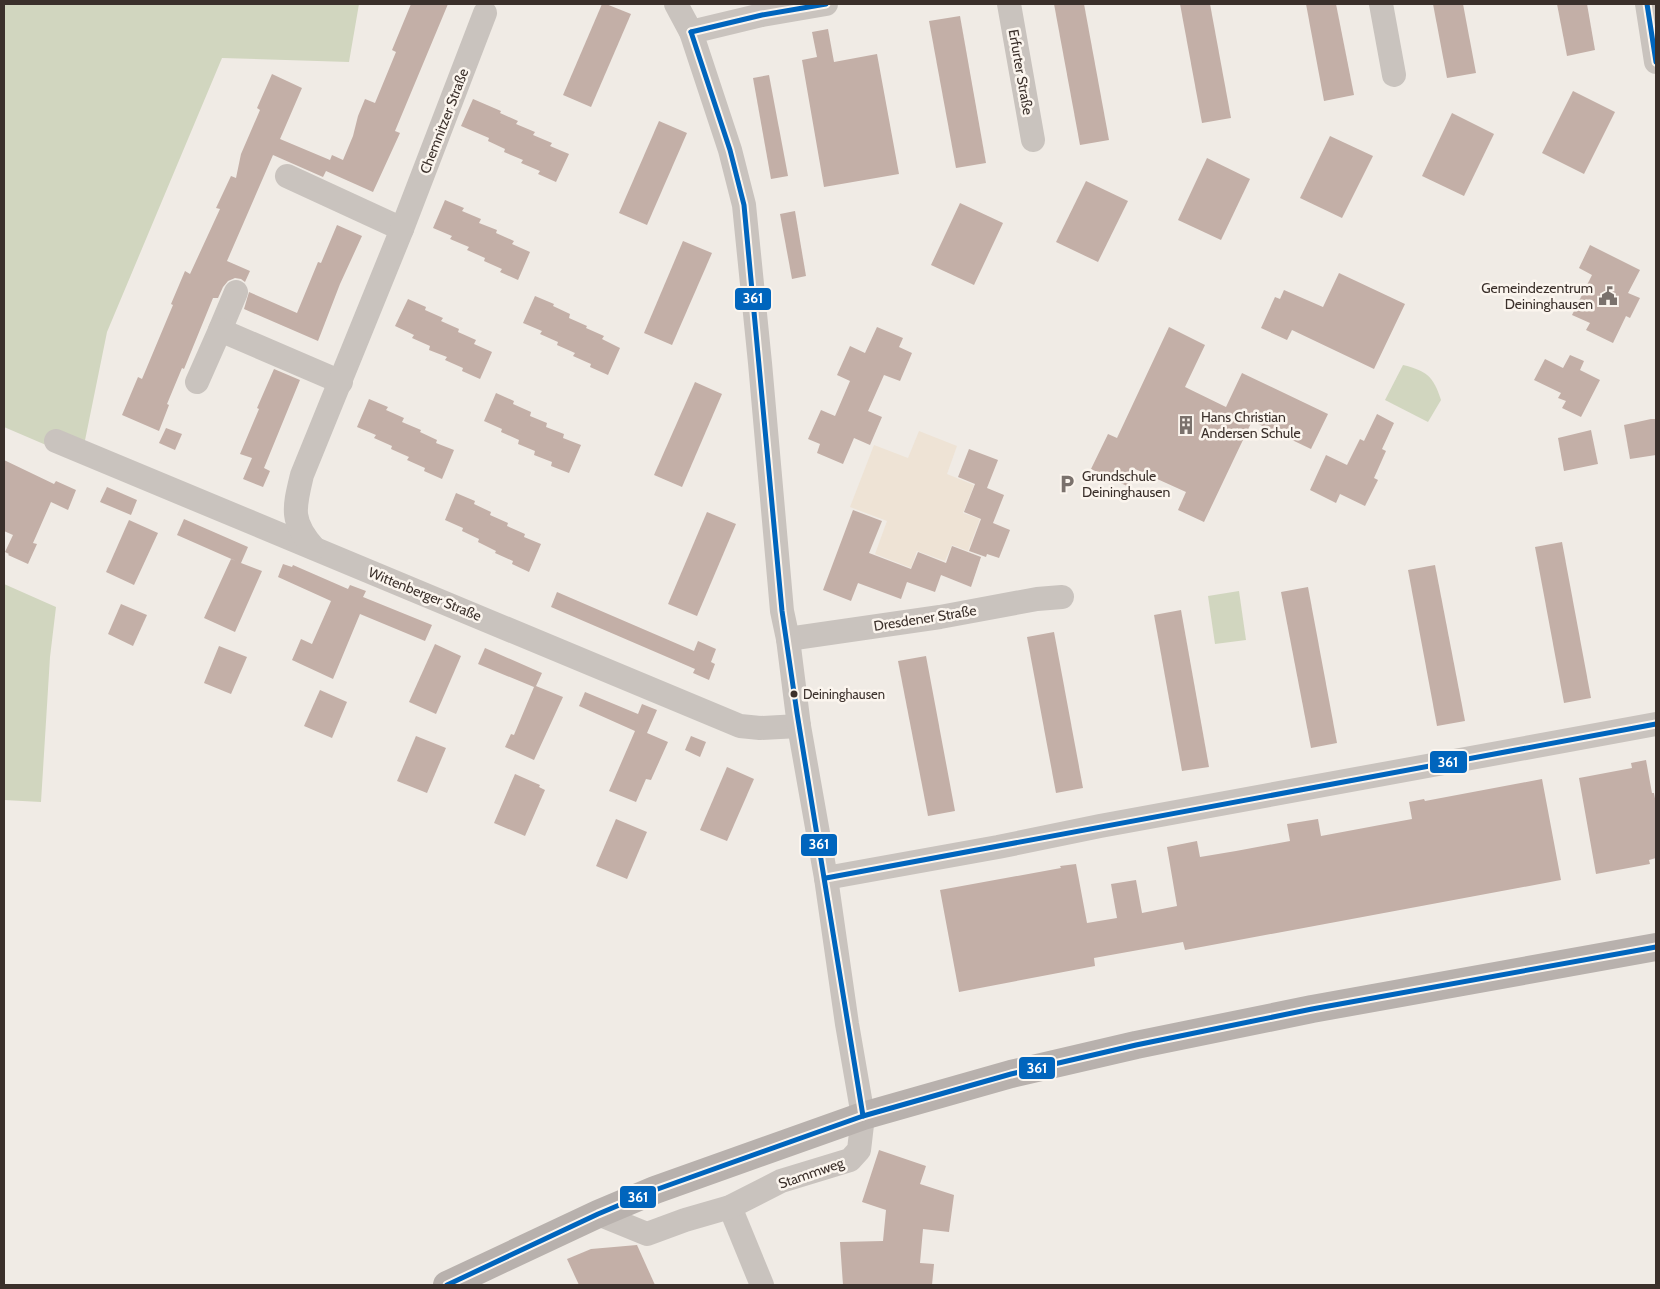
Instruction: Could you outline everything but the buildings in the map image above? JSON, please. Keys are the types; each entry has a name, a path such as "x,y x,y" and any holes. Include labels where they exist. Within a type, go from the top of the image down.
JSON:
{"main road":[{"path":"447,1285 598,1214 655,1190 863,1116 1011,1074 1136,1045 1312,1009 1656,948"}],"street":[{"path":"676,4 691,32 730,150 744,205 782,611 863,1116"},
{"path":"691,32 762,15 826,4"},
{"name":"Erfurter Straße","path":"1009,4 1033,140"},
{"path":"1381,4 1394,75"},
{"path":"1647,4 1656,62"},
{"name":"Chemnitzer Straße","path":"314,548 302,534 296,520 296,499 302,475 402,229 486,13"},
{"path":"287,176 402,229"},
{"path":"197,382 236,292"},
{"path":"220,330 341,382"},
{"name":"Wittenberger Straße","path":"56,441 740,726 760,728 799,726"},
{"name":"Dresdener Straße","path":"788,639 940,617 1037,599 1062,597"},
{"path":"826,878 1656,724"},
{"name":"Stammweg","path":"598,1214 647,1234 685,1220 730,1207 781,1181 850,1160 859,1150 863,1116"},
{"path":"730,1207 762,1285"}],"green space":[{"path":"4,4 359,4 349,62 222,58 107,332 81,460 4,427"},
{"path":"1403,365 1423,372 1435,385 1441,400 1428,422 1385,400"},
{"path":"4,584 56,607 50,657 41,802 4,800"},
{"path":"1239,591 1246,640 1215,644 1208,596"}],"shaded area":[{"path":"919,431 957,446 947,474 974,485 963,513 980,519 968,551 952,545 945,561 917,551 911,568 875,554 887,521 850,507 874,445 908,458"}],"transit line":[{"name":"361","path":"691,32 762,15 826,4"},
{"name":"361","path":"1647,4 1656,62"},
{"name":"361","path":"691,32 730,150 744,205 782,611 863,1116"},
{"name":"361","path":"826,878 1656,724"},
{"name":"361","path":"447,1285 598,1214 655,1190 863,1116 1011,1074 1136,1045 1312,1009 1656,947"}],"place":[{"name":"Gemeindezentrum Deininghausen","path":"1608,296"},
{"name":"Hans Christian Andersen Schule","path":"1186,425"},
{"name":"Grundschule Deininghausen","path":"1067,484"},
{"name":"Deininghausen","path":"794,694"}]}
